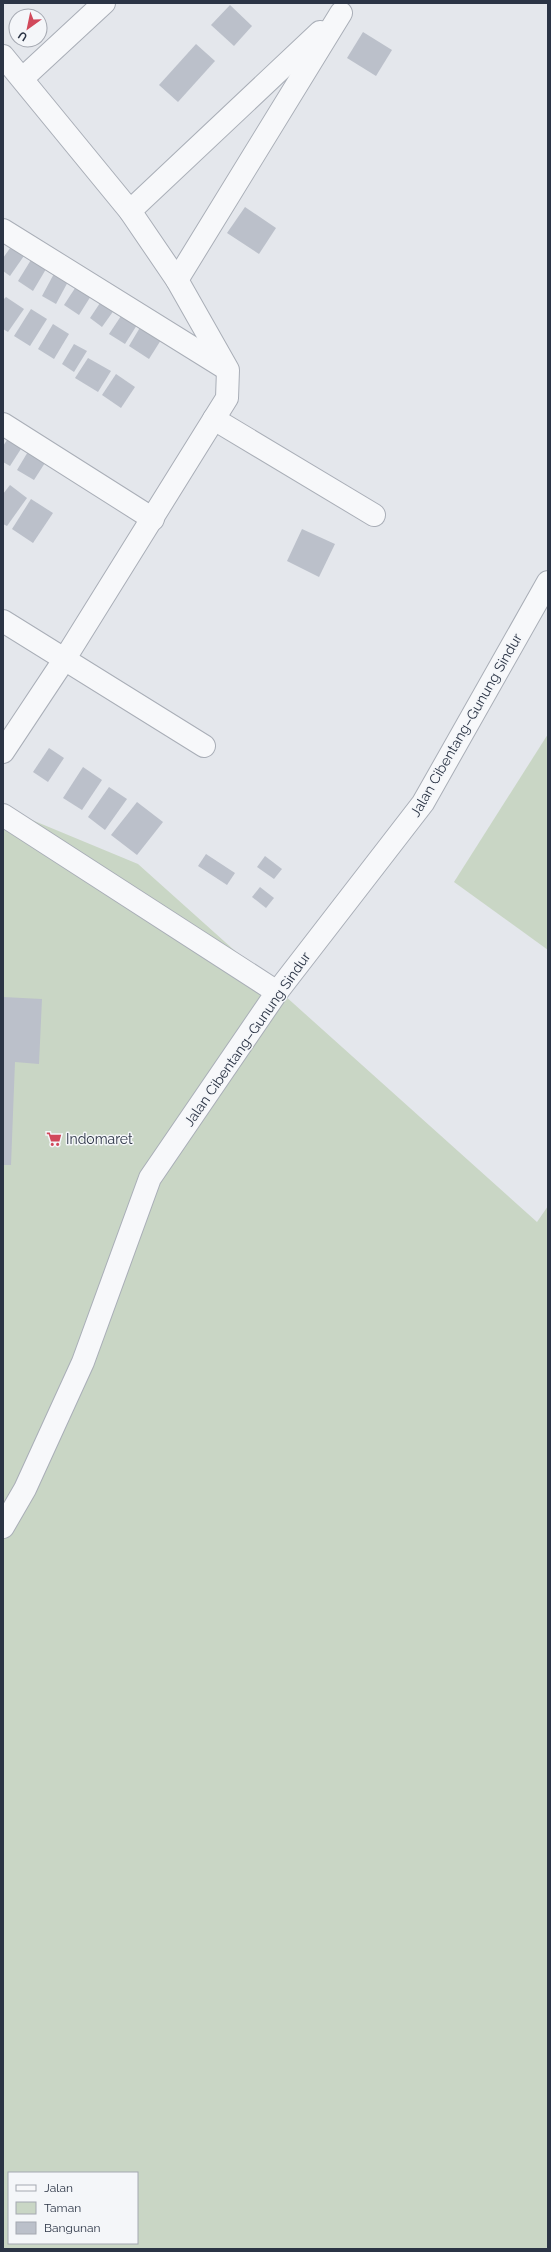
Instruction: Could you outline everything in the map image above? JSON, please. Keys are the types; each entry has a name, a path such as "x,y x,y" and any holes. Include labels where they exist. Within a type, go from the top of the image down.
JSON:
{"street":[{"path":"23,78 104,3"},
{"path":"130,211 346,8"},
{"path":"177,280 346,8"},
{"path":"3,56 23,78 130,211 177,280 228,370 227,398 64,660 3,752"},
{"path":"3,230 228,370"},
{"path":"214,419 374,515"},
{"path":"3,424 153,519"},
{"name":"Jalan Cibentang–Gunung Sindur","path":"3,1527 25,1489 83,1362 150,1178 277,992 424,803 548,582"},
{"path":"3,621 204,746"},
{"path":"3,815 277,992"}],"green space":[{"path":"548,734 548,950 454,882"},
{"path":"3,808 138,864 537,1222 548,1206 548,2249 3,2249"}],"building":[{"path":"230,5 252,26 234,46 211,25"},
{"path":"363,32 392,50 376,76 347,58"},
{"path":"196,44 215,61 178,102 159,85"},
{"path":"245,207 276,228 259,254 227,233"},
{"path":"13,244 26,253 10,276 3,271 3,258"},
{"path":"34,255 49,264 33,291 18,281"},
{"path":"56,270 70,278 56,304 42,296"},
{"path":"79,282 94,291 79,315 64,305"},
{"path":"6,297 24,309 8,332 3,329 3,300"},
{"path":"104,297 117,306 102,327 90,318"},
{"path":"127,307 142,317 125,344 109,334"},
{"path":"31,309 47,319 30,346 14,336"},
{"path":"145,319 166,332 149,359 129,346"},
{"path":"53,324 69,334 54,359 38,349"},
{"path":"74,344 87,351 74,372 62,364"},
{"path":"88,358 111,371 98,392 75,378"},
{"path":"116,374 135,387 121,408 102,395"},
{"path":"12,433 26,441 10,466 3,462 3,446"},
{"path":"32,445 50,455 34,480 17,470"},
{"path":"10,485 27,498 7,526 3,524 3,494"},
{"path":"31,499 53,513 33,543 12,529"},
{"path":"302,529 335,544 319,577 287,561"},
{"path":"49,748 64,758 48,782 33,772"},
{"path":"83,767 102,780 82,810 63,798"},
{"path":"109,787 127,799 105,830 88,817"},
{"path":"137,802 163,822 137,855 111,835"},
{"path":"206,854 235,873 227,885 198,866"},
{"path":"265,856 282,869 274,879 257,867"},
{"path":"260,887 274,898 266,908 252,897"},
{"path":"3,997 42,999 39,1064 15,1062 11,1165 3,1165"}],"place":[{"name":"Indomaret","path":"54,1139"}]}
